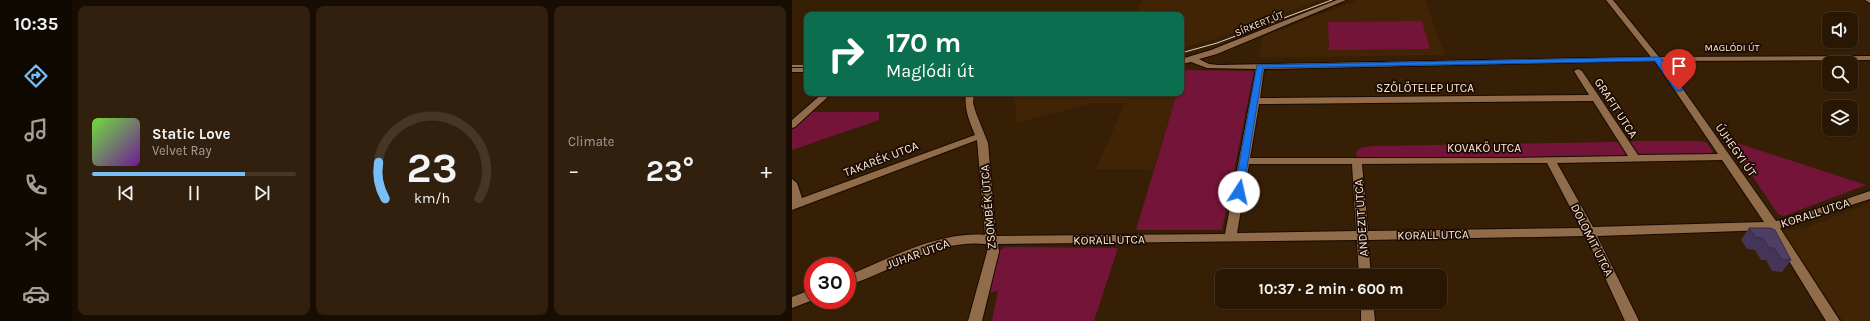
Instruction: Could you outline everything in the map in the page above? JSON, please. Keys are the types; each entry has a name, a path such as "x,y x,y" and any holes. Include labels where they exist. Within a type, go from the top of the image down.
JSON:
{"street":[{"name":"SÍRKERT ÚT","path":"1205,55 1343,0"},
{"name":"ÚJHEGYI ÚT","path":"1609,0 1657,59 1773,226 1832,321"},
{"path":"1184,61 1205,55"},
{"name":"MAGLÓDI ÚT","path":"1205,55 1219,64 1234,67"},
{"name":"MAGLÓDI ÚT","path":"1192,59 1212,67 1234,67 1657,59 1870,58"},
{"path":"1230,238 1260,66"},
{"path":"792,70 804,70"},
{"name":"GRAFIT UTCA","path":"1578,71 1635,159"},
{"path":"793,122 824,96"},
{"name":"ZSOMBÉK UTCA","path":"970,96 971,113 983,143 993,252 975,321"},
{"name":"SZŐLŐTELEP UTCA","path":"1255,101 1595,98"},
{"name":"TAKARÉK UTCA","path":"796,205 980,136"},
{"name":"KOVAKŐ UTCA","path":"1244,162 1550,161 1724,157"},
{"name":"ANDEZIT UTCA","path":"1357,161 1364,269"},
{"name":"DOLOMIT UTCA","path":"1550,161 1590,233 1632,321"},
{"path":"792,183 796,205"},
{"name":"KORALL UTCA","path":"991,240 1120,241 1590,233 1773,226 1791,222 1870,195"},
{"name":"JUHAR UTCA","path":"856,278 948,242 968,238 991,240"},
{"path":"792,303 804,298"},
{"path":"1367,309 1368,321"}],"shaded area":[{"path":"1142,0 1320,0 1215,39 1184,47 1184,12 1136,12"},
{"path":"1358,0 1425,0 1445,55 1259,58 1262,37"},
{"path":"1422,21 1430,49 1329,50 1328,22"},
{"path":"1184,70 1254,71 1222,230 1136,230 1176,96 1184,96"},
{"path":"1014,96 1176,96 1153,170 1096,169 1125,103 1093,103 1017,123"},
{"path":"810,112 879,112 879,120 792,150 792,128"},
{"path":"1728,140 1866,185 1784,216 1778,214"},
{"path":"1701,141 1707,143 1713,152 1706,155 1639,155 1635,153 1628,142"},
{"path":"1615,142 1621,145 1624,149 1626,153 1623,156 1377,159 1357,158 1356,152 1360,148 1373,146"},
{"path":"1870,203 1870,321 1843,321 1781,231 1805,228"},
{"path":"1005,247 1118,248 1094,321 992,321 998,291 989,293 999,251"}],"building":[{"path":"1749,228 1770,228 1775,230 1791,260 1781,259 1774,248 1769,248 1763,238 1755,237"}],"tram line":[{"path":"1184,52 1217,43 1332,0"},
{"path":"792,66 804,66"}],"route":[{"path":"1239,192 1260,66 1657,59 1679,90"}]}
